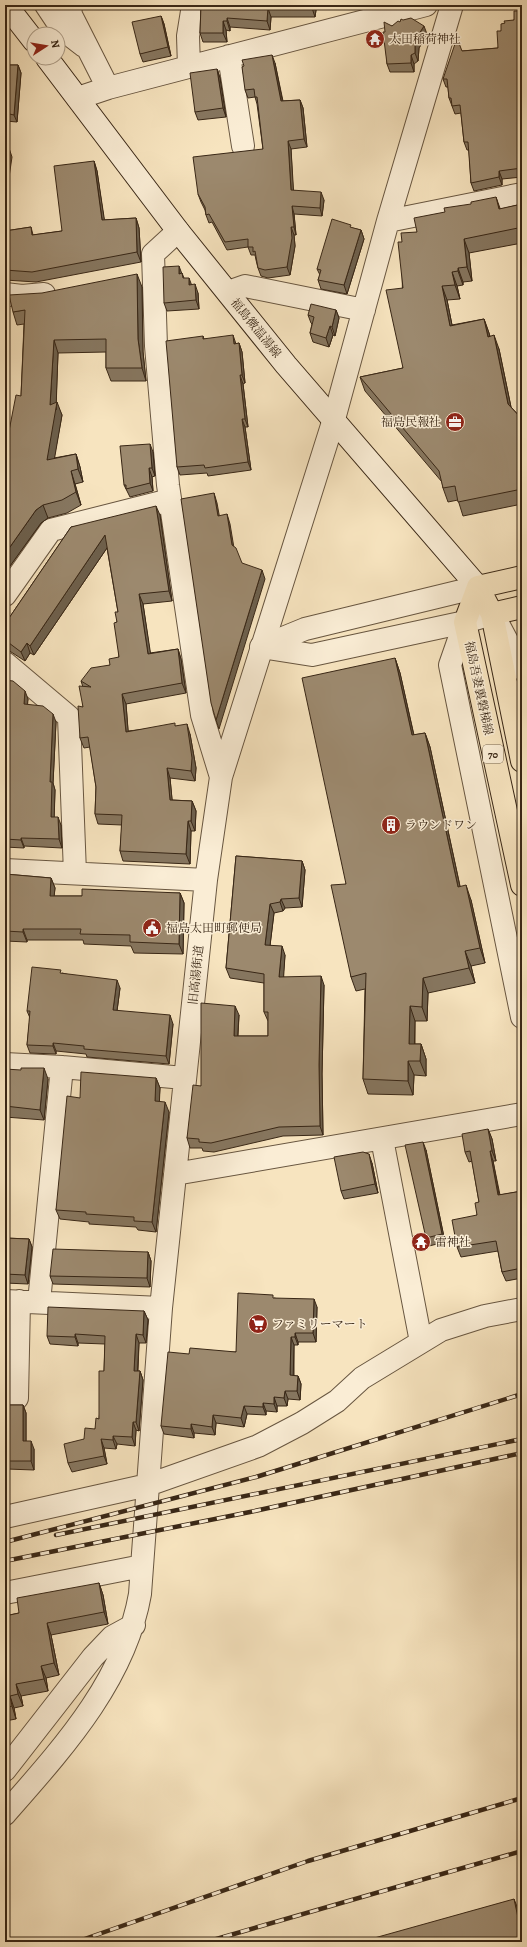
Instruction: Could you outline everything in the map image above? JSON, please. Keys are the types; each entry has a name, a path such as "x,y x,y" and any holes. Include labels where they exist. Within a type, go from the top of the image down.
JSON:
{"main road":[{"path":"465,622 478,587 522,577"},
{"name":"70","path":"478,587 492,614 522,761"},
{"path":"492,614 522,607"},
{"name":"福島吾妻裏磐梯線","path":"465,622 522,885"}],"street":[{"path":"6,5 26,31"},
{"path":"46,5 62,29 87,48"},
{"path":"70,5 72,15 87,48 108,88"},
{"path":"189,67 188,36 193,5"},
{"path":"78,98 108,88 426,5"},
{"name":"旧高湯街道","path":"5,1814 47,1766 94,1703 122,1657 134,1625 140,1594 161,1308 174,1174 206,880 221,777 334,419 388,221 452,5"},
{"path":"229,56 243,146"},
{"name":"福島微温湯線","path":"53,66 178,231 286,365 478,587"},
{"path":"388,221 522,194"},
{"path":"178,231 153,254 156,346 170,500 202,715 221,777"},
{"path":"132,276 154,272"},
{"path":"228,292 246,286 364,310"},
{"path":"5,294 22,296 66,289"},
{"path":"5,595 51,530 170,500"},
{"path":"261,647 305,629 478,587"},
{"path":"261,647 312,655 465,622 492,614 522,669"},
{"path":"465,622 450,665 522,1017"},
{"path":"5,663 69,717 75,873"},
{"path":"5,870 206,880"},
{"path":"5,1064 62,1067 184,1078"},
{"path":"16,1398 21,1302 62,1067"},
{"path":"174,1174 522,1114"},
{"path":"382,1139 421,1342"},
{"path":"21,1302 161,1308"},
{"path":"5,1517 148,1485 258,1446 302,1423 337,1401 362,1378 441,1330 485,1316 522,1309"},
{"path":"5,1594 142,1566"},
{"path":"5,1770 93,1657 112,1637 134,1625"}],"building":[{"path":"201,5 312,5 312,8 268,8 267,21 227,18 227,21 223,21 223,33 200,33"},
{"path":"514,11 522,11 522,168 499,171 499,177 471,183 468,142 464,142 460,105 452,106 451,98 449,98 447,79 443,79 457,38 462,51 498,48 497,31 501,31 501,24 505,23 504,21 514,20"},
{"path":"161,16 168,47 140,54 132,22"},
{"path":"411,18 424,26 415,40 415,53 411,55 411,63 387,64 383,32 385,32 384,22 392,26 398,21 400,22 401,19"},
{"path":"272,55 281,101 300,100 304,139 288,141 291,190 321,192 320,208 292,206 294,227 291,227 292,238 287,267 265,270 258,268 255,251 253,252 253,247 248,247 248,239 225,242 209,214 206,215 205,207 198,194 193,157 263,149 257,97 255,97 254,89 245,90 242,67 244,66 242,60"},
{"path":"5,65 18,65 14,115 5,113"},
{"path":"217,69 223,108 195,112 190,73"},
{"path":"9,148 5,176 5,153"},
{"path":"94,161 102,220 136,218 137,252 32,272 5,270 5,231 31,227 32,235 62,231 54,166"},
{"name":"福島民報社","path":"496,197 499,209 522,204 522,233 519,234 518,228 464,239 467,267 458,268 458,271 452,272 455,285 442,286 450,326 484,319 488,337 494,335 508,404 522,419 522,489 458,502 455,486 443,488 439,471 360,377 403,368 386,290 403,288 398,242 402,242 401,233 417,232 414,218 445,212 444,208 471,204 471,202"},
{"path":"332,219 361,230 344,285 318,280 321,270 317,269"},
{"path":"179,266 179,274 182,273 183,278 189,278 189,285 195,284 196,300 164,303 163,267"},
{"path":"137,274 138,339 142,368 106,368 106,339 54,340 50,405 57,402 47,460 76,454 78,469 71,471 76,492 62,500 43,505 36,510 5,554 5,431 9,431 16,395 21,396 25,310 13,312 9,295 42,293"},
{"path":"311,304 336,310 332,327 330,326 326,338 310,333 314,317 308,315"},
{"path":"233,335 234,344 239,343 242,375 240,375 245,419 242,419 248,462 205,468 204,465 177,467 166,341 203,336 203,339"},
{"path":"150,444 152,468 149,468 150,483 126,489 126,485 124,485 120,446"},
{"path":"214,493 218,516 227,514 232,545 236,548 242,563 262,570 216,720 211,703 181,499"},
{"path":"156,506 169,591 139,594 148,654 178,649 182,683 122,694 126,732 175,723 175,726 187,724 192,758 191,771 167,768 170,800 192,801 191,821 188,821 186,854 120,851 122,815 95,814 96,787 88,737 80,738 78,706 83,707 79,686 91,687 81,681 91,668 110,665 109,659 119,657 114,623 117,622 115,612 118,612 105,535 30,646 27,643 21,652 5,640 8,634 5,632 5,624 71,527"},
{"name":"ラウンドワン","path":"395,658 412,735 425,733 458,887 466,885 480,948 465,951 469,968 423,978 422,1007 410,1006 409,1044 421,1044 420,1061 408,1061 408,1081 363,1079 366,973 351,977 331,885 346,884 302,678"},
{"path":"5,680 13,681 25,691 24,704 43,706 53,714 50,782 52,782 51,817 58,817 59,839 5,839"},
{"path":"236,856 302,861 299,898 281,899 280,902 270,904 265,945 282,946 279,977 321,976 319,1065 320,1126 279,1127 211,1143 199,1142 199,1139 187,1138 193,1085 201,1086 201,1003 235,1006 234,1036 268,1036 268,1012 264,1012 264,974 226,968"},
{"path":"5,874 51,878 50,896 82,896 82,889 180,893 179,944 130,942 130,935 80,934 81,929 23,929 23,932 5,931"},
{"path":"32,967 61,970 60,973 117,980 113,1010 170,1015 166,1056 84,1049 84,1046 53,1043 53,1046 27,1045 30,1011 27,1011"},
{"path":"21,1068 44,1068 40,1110 5,1106 5,1069 21,1070"},
{"path":"81,1072 156,1078 155,1101 165,1102 152,1222 134,1221 134,1217 86,1214 86,1212 56,1210 67,1096 80,1098"},
{"path":"488,1129 492,1151 490,1151 498,1195 522,1191 522,1268 502,1272 496,1241 457,1247 452,1220 477,1215 475,1203 479,1202 470,1151 465,1152 462,1134"},
{"path":"423,1142 442,1234 426,1238 405,1145"},
{"path":"363,1152 369,1154 375,1184 341,1191 334,1157"},
{"path":"5,1238 29,1239 25,1275 5,1274"},
{"path":"53,1249 148,1252 147,1278 50,1276"},
{"path":"238,1293 273,1295 273,1298 314,1299 313,1333 295,1333 295,1337 291,1337 290,1375 298,1376 297,1391 285,1391 284,1398 274,1397 274,1404 263,1403 263,1407 244,1406 241,1418 213,1415 212,1427 191,1424 191,1429 161,1426 168,1352 189,1354 190,1348 236,1352"},
{"path":"48,1307 144,1311 143,1335 136,1334 134,1371 140,1371 136,1422 133,1422 132,1437 113,1436 113,1440 101,1439 104,1456 68,1463 64,1444 84,1439 85,1428 95,1429 96,1418 99,1419 99,1371 104,1371 105,1336 75,1334 75,1337 47,1336"},
{"path":"5,1405 23,1405 23,1441 31,1441 31,1461 5,1461"},
{"path":"99,1583 104,1612 47,1623 54,1663 41,1666 44,1679 16,1684 18,1694 10,1696 12,1706 5,1708 5,1616 19,1613 17,1598"},
{"path":"514,1899 522,1942 360,1942"}],"railway":[{"path":"5,1542 256,1477 522,1394"},
{"path":"56,1535 522,1439"},
{"path":"5,1561 250,1512 522,1453"},
{"path":"76,1942 308,1861 522,1798"},
{"path":"206,1942 522,1851"}],"place":[{"name":"太田稲荷神社","path":"375,39"},
{"name":"福島民報社","path":"455,422"},
{"name":"ラウンドワン","path":"391,825"},
{"name":"福島太田町郵便局","path":"152,928"},
{"name":"雷神社","path":"421,1242"},
{"name":"ファミリーマート","path":"258,1324"}]}
